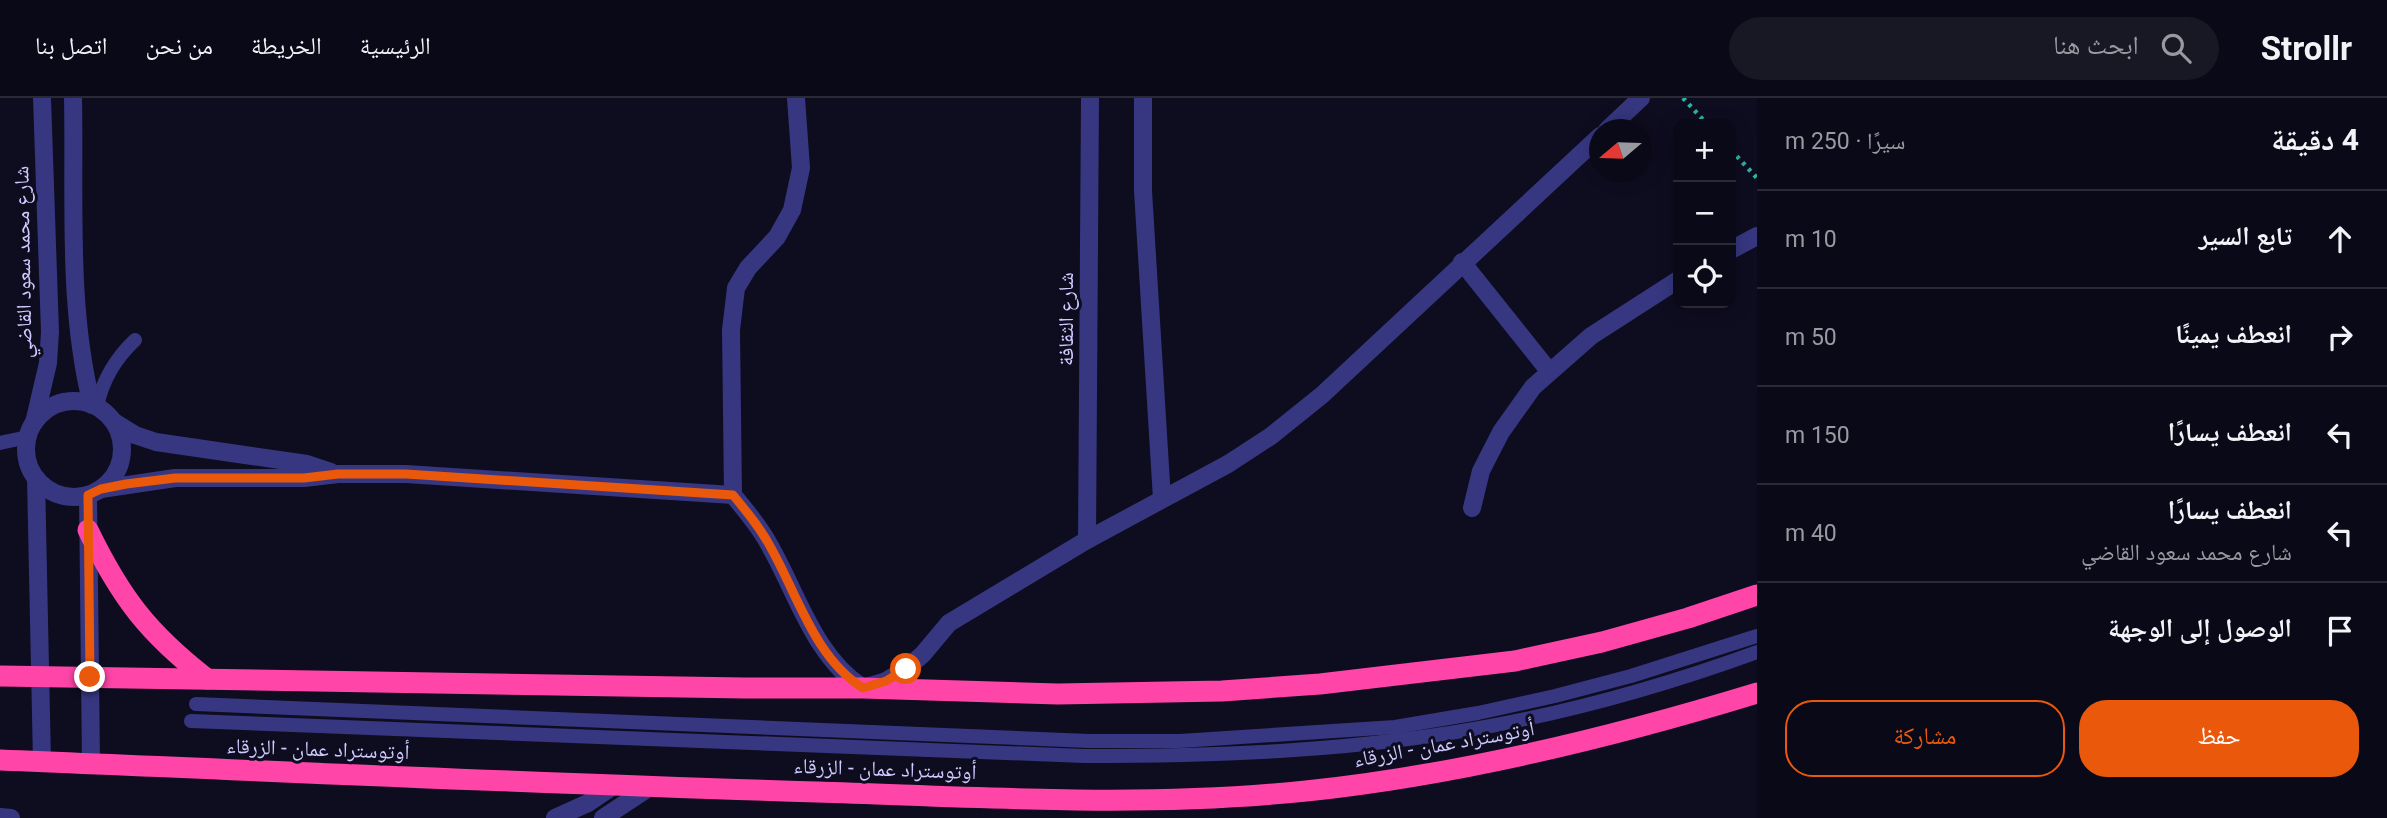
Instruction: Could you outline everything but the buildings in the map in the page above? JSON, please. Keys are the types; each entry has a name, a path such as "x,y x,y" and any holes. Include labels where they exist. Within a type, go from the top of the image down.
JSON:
{"highway":[{"path":"88,530 112,577 148,626 171,651 207,679"},
{"path":"0,676 863,688 1058,694 1222,691 1418,674 1515,661 1602,642 1757,595"},
{"name":"أوتوستراد عمان - الزرقاء","path":"0,760 613,786 1070,801 1162,800 1266,795 1389,781 1471,767 1553,749 1757,693"}],"street":[{"name":"شارع محمد سعود القاضي","path":"31,430 48,363 50,332 42,98"},
{"path":"73,98 76,305 81,355 94,406"},
{"path":"796,98 801,168 792,210 777,237 748,268 736,288 731,330 733,495 768,542 831,659 848,678 863,688 886,681 906,669 923,654 948,623 1087,540 1228,464 1271,436 1322,395 1589,146"},
{"name":"شارع الثقافة","path":"1087,540 1090,98"},
{"path":"1143,98 1143,191 1162,499"},
{"path":"1619,119 1641,98"},
{"path":"1736,247 1757,236"},
{"path":"1462,262 1549,371"},
{"path":"1472,508 1481,471 1501,432 1533,387 1591,336 1673,283"},
{"path":"338,474 307,464 156,442 135,435 83,401 69,401 43,412 31,430 27,451 29,465 36,478 60,495 74,497 175,478 304,478 338,474 406,474 733,495"},
{"path":"91,764 88,530 95,492 112,478 120,465 121,435 114,422"},
{"path":"36,478 42,762"},
{"path":"555,818 588,803 613,786"},
{"path":"603,818 650,787"},
{"path":"0,817 11,818"}],"lane":[{"path":"94,406 110,370 135,340"},
{"path":"0,443 31,430"},
{"path":"197,704 1089,741 1180,741 1395,727 1478,713 1631,676 1757,636"},
{"path":"191,721 1084,756 1255,753 1392,741 1518,721 1629,694 1757,652"}],"path":[{"path":"1683,98 1702,119"},
{"path":"1736,155 1757,178"}],"route":[{"path":"90,677 88,495 101,489 150,480 304,478 338,474 406,474 733,495 763,534 817,637 831,659 848,678 863,688 886,681 906,669"}]}
